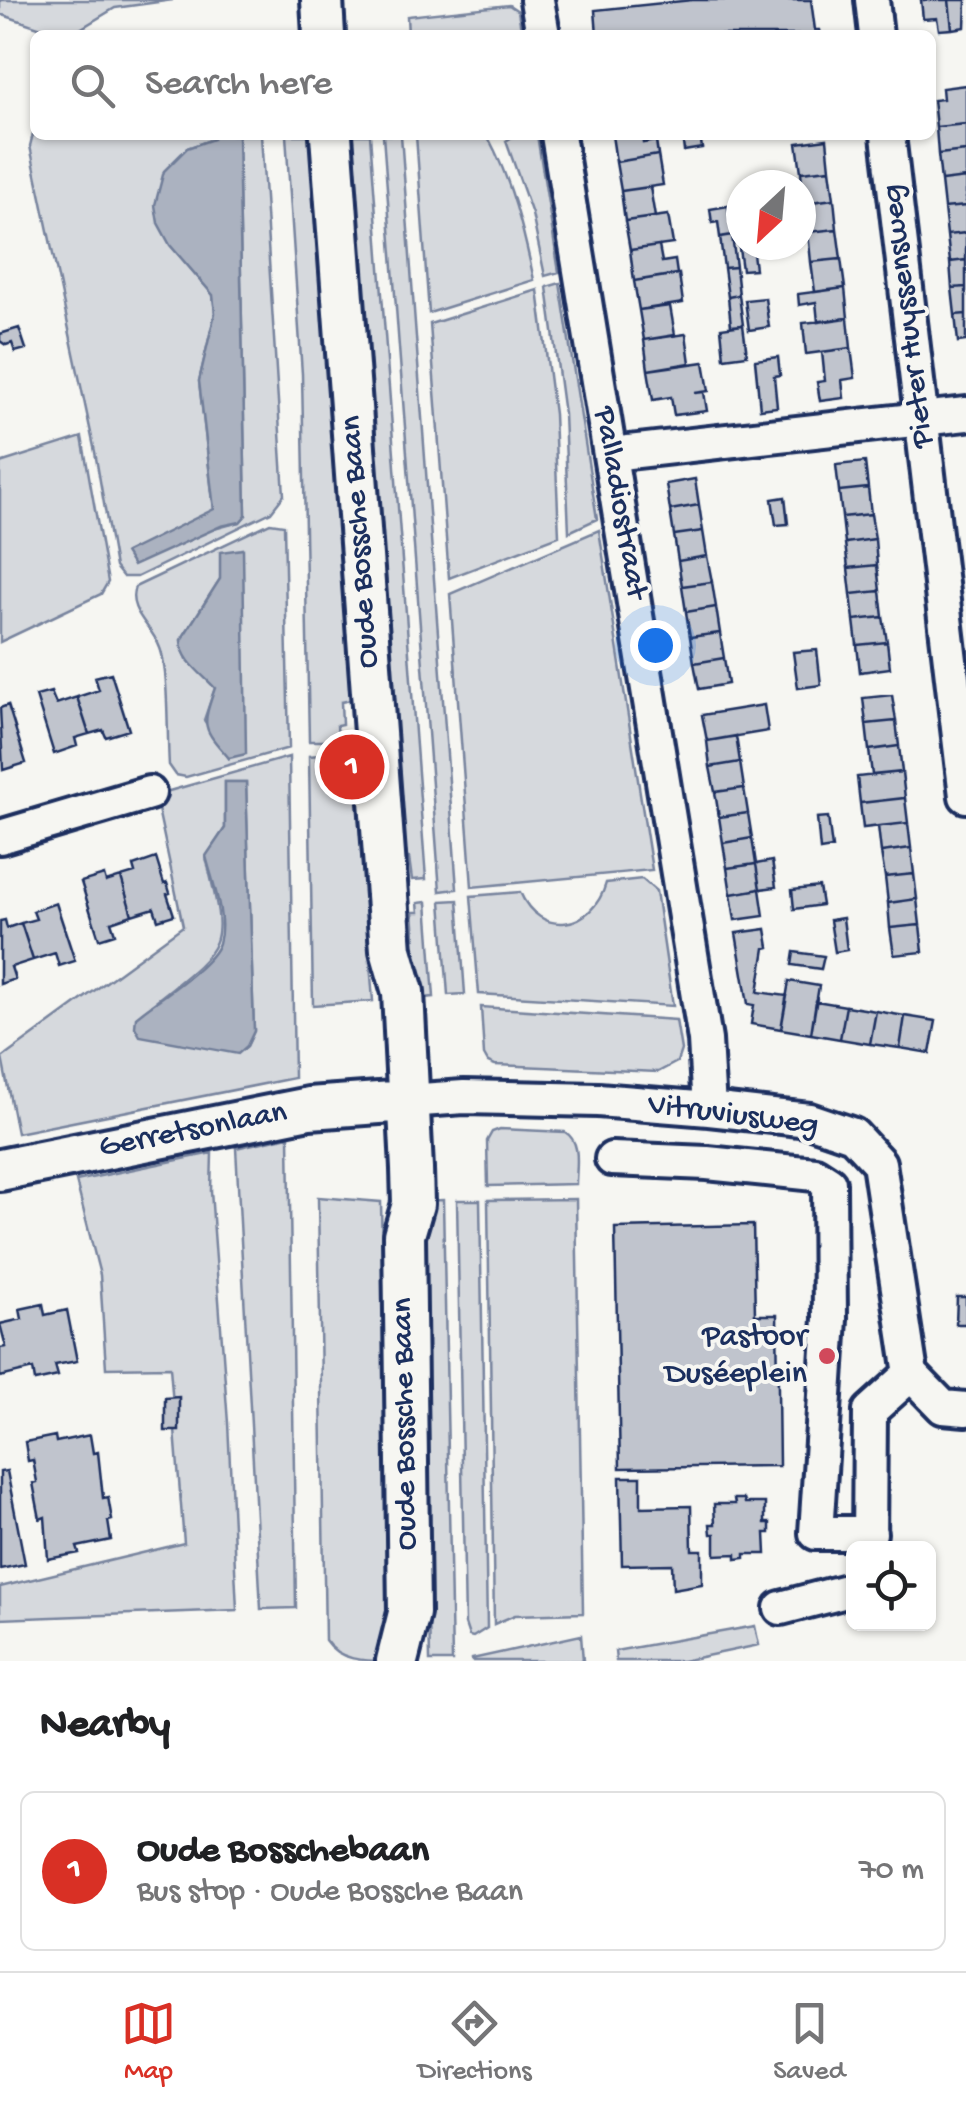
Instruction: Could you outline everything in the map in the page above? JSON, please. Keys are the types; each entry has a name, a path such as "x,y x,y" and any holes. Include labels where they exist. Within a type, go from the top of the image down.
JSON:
{"street":[{"path":"322,0 324,30"},
{"path":"538,0 542,30"},
{"path":"872,0 875,30"},
{"name":"Oude Bossche Baan","path":"332,140 392,950 380,994 397,1101 393,1205 404,1235 409,1613 421,1661"},
{"name":"Palladiostraat","path":"559,140 705,1040 708,1109"},
{"name":"Pieter Huyssensweg","path":"889,140 966,796"},
{"path":"611,454 966,414"},
{"path":"0,836 149,792"},
{"name":"Vitruviusweg","path":"397,1101 598,1100 809,1120 853,1135 880,1163 911,1374"},
{"name":"Gerretsonlaan","path":"0,1170 309,1108 397,1101"},
{"path":"612,1159 707,1163 815,1174 829,1183 830,1318 816,1533 870,1540 870,1411 911,1374 942,1407 966,1409"},
{"path":"781,1608 846,1591"},
{"name":"Oude Bossche Baan","path":"398,1661 409,1613"}],"shaded area":[{"path":"0,0 173,0 115,8 78,30 47,30 0,14"},
{"path":"509,5 518,11 521,30 408,30 407,16"},
{"path":"32,140 211,140 187,148 170,245 213,295 215,313 199,381 214,510 126,553 240,522 246,515 238,140 261,140 284,495 271,512 137,577 123,577 115,567 95,452"},
{"path":"210,140 238,140 246,515 240,522 221,526 133,566 125,553 214,509 199,381 215,313 213,295 170,245 158,223 155,205 164,171 187,148"},
{"path":"286,140 309,140 351,700 341,702 338,741 309,741 302,374"},
{"path":"348,140 370,140 426,879 412,880 409,858 401,859"},
{"path":"383,140 401,140 457,889 440,891"},
{"path":"416,140 489,140 516,206 534,280 429,313"},
{"path":"538,140 559,272 545,276 532,214 506,141"},
{"path":"560,283 597,519 569,532 564,414 547,287"},
{"path":"538,290 554,414 559,536 449,578 430,324"},
{"path":"82,437 108,582 101,594 0,642 0,463"},
{"path":"270,523 284,525 289,748 186,777 176,775 169,765 163,659 137,611 135,587","holes":["220,579 228,757 204,720 215,688 187,659 181,640"]},
{"path":"599,530 652,870 472,887 450,594"},
{"path":"243,549 246,754 229,758 207,726 215,688 188,660 181,640 220,579 220,552"},
{"path":"345,753 347,781 356,781 373,1001 313,1005 309,756"},
{"path":"289,757 294,1078 17,1133 2,1058 183,926 155,795","holes":["225,782 246,782 254,1031 247,1046 238,1053 157,1000 198,966 216,940 217,909 206,857 225,828"]},
{"path":"225,782 246,782 254,1031 238,1054 140,1036 135,1027 136,1017 194,972 219,943 220,911 206,856 225,828"},
{"path":"642,879 656,891 673,1006 479,994 471,896 520,892 540,917 566,923 590,911 606,883"},
{"path":"458,900 465,994 448,995 441,901"},
{"path":"427,902 434,997 412,999 408,939 415,938 413,912 419,912 418,903"},
{"path":"481,1007 676,1020 681,1050 677,1062 658,1072 495,1065 484,1055"},
{"path":"492,1132 565,1132 576,1148 576,1184 488,1186 487,1141"},
{"path":"289,1136 296,1608 261,1609 236,1148"},
{"path":"212,1153 211,1191 237,1610 0,1619 0,1587 184,1543 170,1367 106,1368 100,1275 76,1181"},
{"path":"318,1197 381,1202 390,1661 345,1656 325,1640"},
{"path":"576,1199 583,1613 515,1615 494,1624 488,1200"},
{"path":"443,1200 452,1661 430,1661 421,1201"},
{"path":"457,1200 480,1200 487,1628 473,1637 465,1624"},
{"path":"755,1626 759,1645 682,1661 616,1661 615,1651"},
{"path":"581,1635 583,1661 472,1661 472,1659"}],"building":[{"path":"692,0 811,0 815,30 597,30 595,10"},
{"path":"921,0 949,0 952,29 939,30 937,18 923,19"},
{"path":"949,0 966,0 965,27 952,29"},
{"path":"966,85 966,124 936,127 936,100 943,99 942,88"},
{"path":"966,124 966,151 938,154 936,127"},
{"path":"613,140 656,141 658,155 616,162"},
{"path":"683,140 701,140 702,148 684,151"},
{"path":"827,140 830,169 801,170 797,143"},
{"path":"966,151 966,178 941,181 938,154"},
{"path":"658,155 663,185 621,191 616,162"},
{"path":"830,169 834,199 816,201 816,170"},
{"path":"966,178 966,206 944,208 941,181"},
{"path":"650,187 655,217 625,221 621,191"},
{"path":"834,199 837,229 816,231 816,201"},
{"path":"726,206 726,236 720,237 718,222 712,223 710,209"},
{"path":"966,206 966,233 947,235 944,208"},
{"path":"668,215 673,244 630,250 625,221"},
{"path":"837,229 841,259 811,262 816,260 816,231"},
{"path":"966,233 966,260 950,262 947,235"},
{"path":"726,236 726,260 735,260 736,267 724,268 720,237"},
{"path":"659,246 662,262 675,260 677,274 634,281 630,250"},
{"path":"841,259 845,288 815,292 811,262"},
{"path":"741,260 754,260 755,269 742,270"},
{"path":"966,260 966,287 952,288 950,262"},
{"path":"736,267 739,295 728,297 724,268"},
{"path":"679,274 683,303 639,310 634,281"},
{"path":"966,287 966,314 955,315 952,288"},
{"path":"845,288 848,318 818,322 816,302 799,305 798,294"},
{"path":"739,295 743,325 731,326 728,297"},
{"path":"765,298 769,327 749,330 745,300"},
{"path":"670,306 675,335 644,340 639,310"},
{"path":"966,314 966,341 958,342 955,315"},
{"path":"848,318 851,348 806,354 803,323"},
{"path":"743,325 747,355 724,358 721,328"},
{"path":"19,328 26,349 15,352 12,343 0,341 0,334"},
{"path":"686,334 690,363 648,370 644,340"},
{"path":"851,348 855,378 842,380 844,398 820,401 817,382 825,381 822,352"},
{"path":"778,357 780,375 774,376 777,407 760,409 755,360"},
{"path":"704,362 709,391 695,393 704,392 707,411 674,415 671,397 653,400 648,370"},
{"path":"865,462 868,488 839,491 836,465"},
{"path":"695,479 699,505 670,510 666,484"},
{"path":"868,488 871,514 842,517 839,491"},
{"path":"785,497 788,524 776,525 772,499"},
{"path":"699,505 703,531 674,535 670,510"},
{"path":"871,514 875,539 845,543 842,517"},
{"path":"703,531 707,556 678,561 674,535"},
{"path":"875,539 877,565 848,568 845,543"},
{"path":"707,556 712,582 682,586 678,561"},
{"path":"877,565 880,591 851,594 848,568"},
{"path":"712,582 716,607 686,612 682,586"},
{"path":"880,591 883,617 854,620 851,594"},
{"path":"716,607 720,633 690,637 686,612"},
{"path":"883,617 887,642 857,645 854,620"},
{"path":"720,633 724,658 694,663 690,637"},
{"path":"887,642 890,668 860,672 857,645"},
{"path":"817,650 821,685 798,688 793,652"},
{"path":"724,658 728,684 699,689 694,663"},
{"path":"111,673 129,730 106,737 103,730 89,734 77,697 99,690 95,677"},
{"path":"51,692 56,704 77,697 89,734 75,738 77,746 54,754 36,696"},
{"path":"892,695 896,721 866,724 863,698"},
{"path":"8,705 26,763 3,770 0,708"},
{"path":"764,705 768,731 707,741 702,715"},
{"path":"896,721 899,746 869,750 866,724"},
{"path":"736,736 740,762 710,767 707,741"},
{"path":"899,746 902,772 872,775 869,750"},
{"path":"740,762 744,788 715,792 710,767"},
{"path":"902,772 905,798 860,803 857,777"},
{"path":"744,788 748,813 719,817 715,792"},
{"path":"905,798 908,823 863,828 860,803"},
{"path":"748,813 752,838 723,843 719,817"},
{"path":"828,817 832,848 820,850 817,818"},
{"path":"908,823 911,848 881,852 878,826"},
{"path":"752,838 756,864 727,868 723,843"},
{"path":"911,848 914,874 885,877 881,852"},
{"path":"156,858 174,915 158,920 154,908 132,915 121,877 135,873 133,866"},
{"path":"772,861 776,887 760,889 756,864"},
{"path":"756,864 760,889 731,894 727,868"},
{"path":"914,874 917,899 888,903 885,877"},
{"path":"104,875 106,882 121,877 132,915 111,922 115,934 99,939 81,882"},
{"path":"819,887 822,905 794,909 792,890"},
{"path":"760,889 764,916 735,920 731,894"},
{"path":"917,899 920,925 890,928 888,903"},
{"path":"56,903 75,961 59,966 55,953 33,960 21,923 36,919 33,911"},
{"path":"843,918 847,950 835,952 830,920"},
{"path":"5,920 7,928 21,923 33,960 11,967 15,979 0,984 0,921"},
{"path":"920,925 923,952 894,955 890,928"},
{"path":"766,929 769,947 765,948 758,992 787,996 781,1029 751,1024 754,1005 748,1004 736,933"},
{"path":"794,952 824,956 821,969 792,965"},
{"path":"789,981 819,986 811,1034 781,1029"},
{"path":"816,1001 846,1006 840,1039 811,1034"},
{"path":"846,1006 876,1011 870,1044 840,1039"},
{"path":"876,1011 905,1016 900,1048 870,1044"},
{"path":"905,1016 936,1021 930,1053 900,1048"},
{"path":"753,1225 755,1315 777,1315 779,1466 620,1468 615,1228"},
{"path":"957,1297 966,1297 966,1324 956,1324"},
{"path":"43,1304 45,1315 67,1310 77,1361 55,1365 58,1376 35,1381 33,1369 0,1377 0,1348 6,1347 0,1324 22,1319 20,1309"},
{"path":"179,1397 179,1431 165,1431 165,1398"},
{"path":"90,1435 93,1453 98,1452 103,1498 108,1497 111,1540 77,1547 79,1553 48,1559 45,1517 40,1519 33,1460 28,1461 25,1442 55,1436 56,1442"},
{"path":"7,1471 25,1564 0,1569 0,1472"},
{"path":"620,1477 641,1477 641,1507 691,1506 692,1550 702,1550 702,1584 673,1589 672,1564 622,1565"},
{"path":"734,1499 765,1503 765,1523 770,1523 770,1533 765,1533 766,1554 745,1554 745,1558 736,1559 736,1554 715,1555 715,1534 711,1534 710,1524 715,1524 714,1504 735,1504"}],"place":[{"name":"Oude Bosschebaan","path":"352,767"},
{"name":"Pastoor Duséeplein","path":"827,1356"}]}
